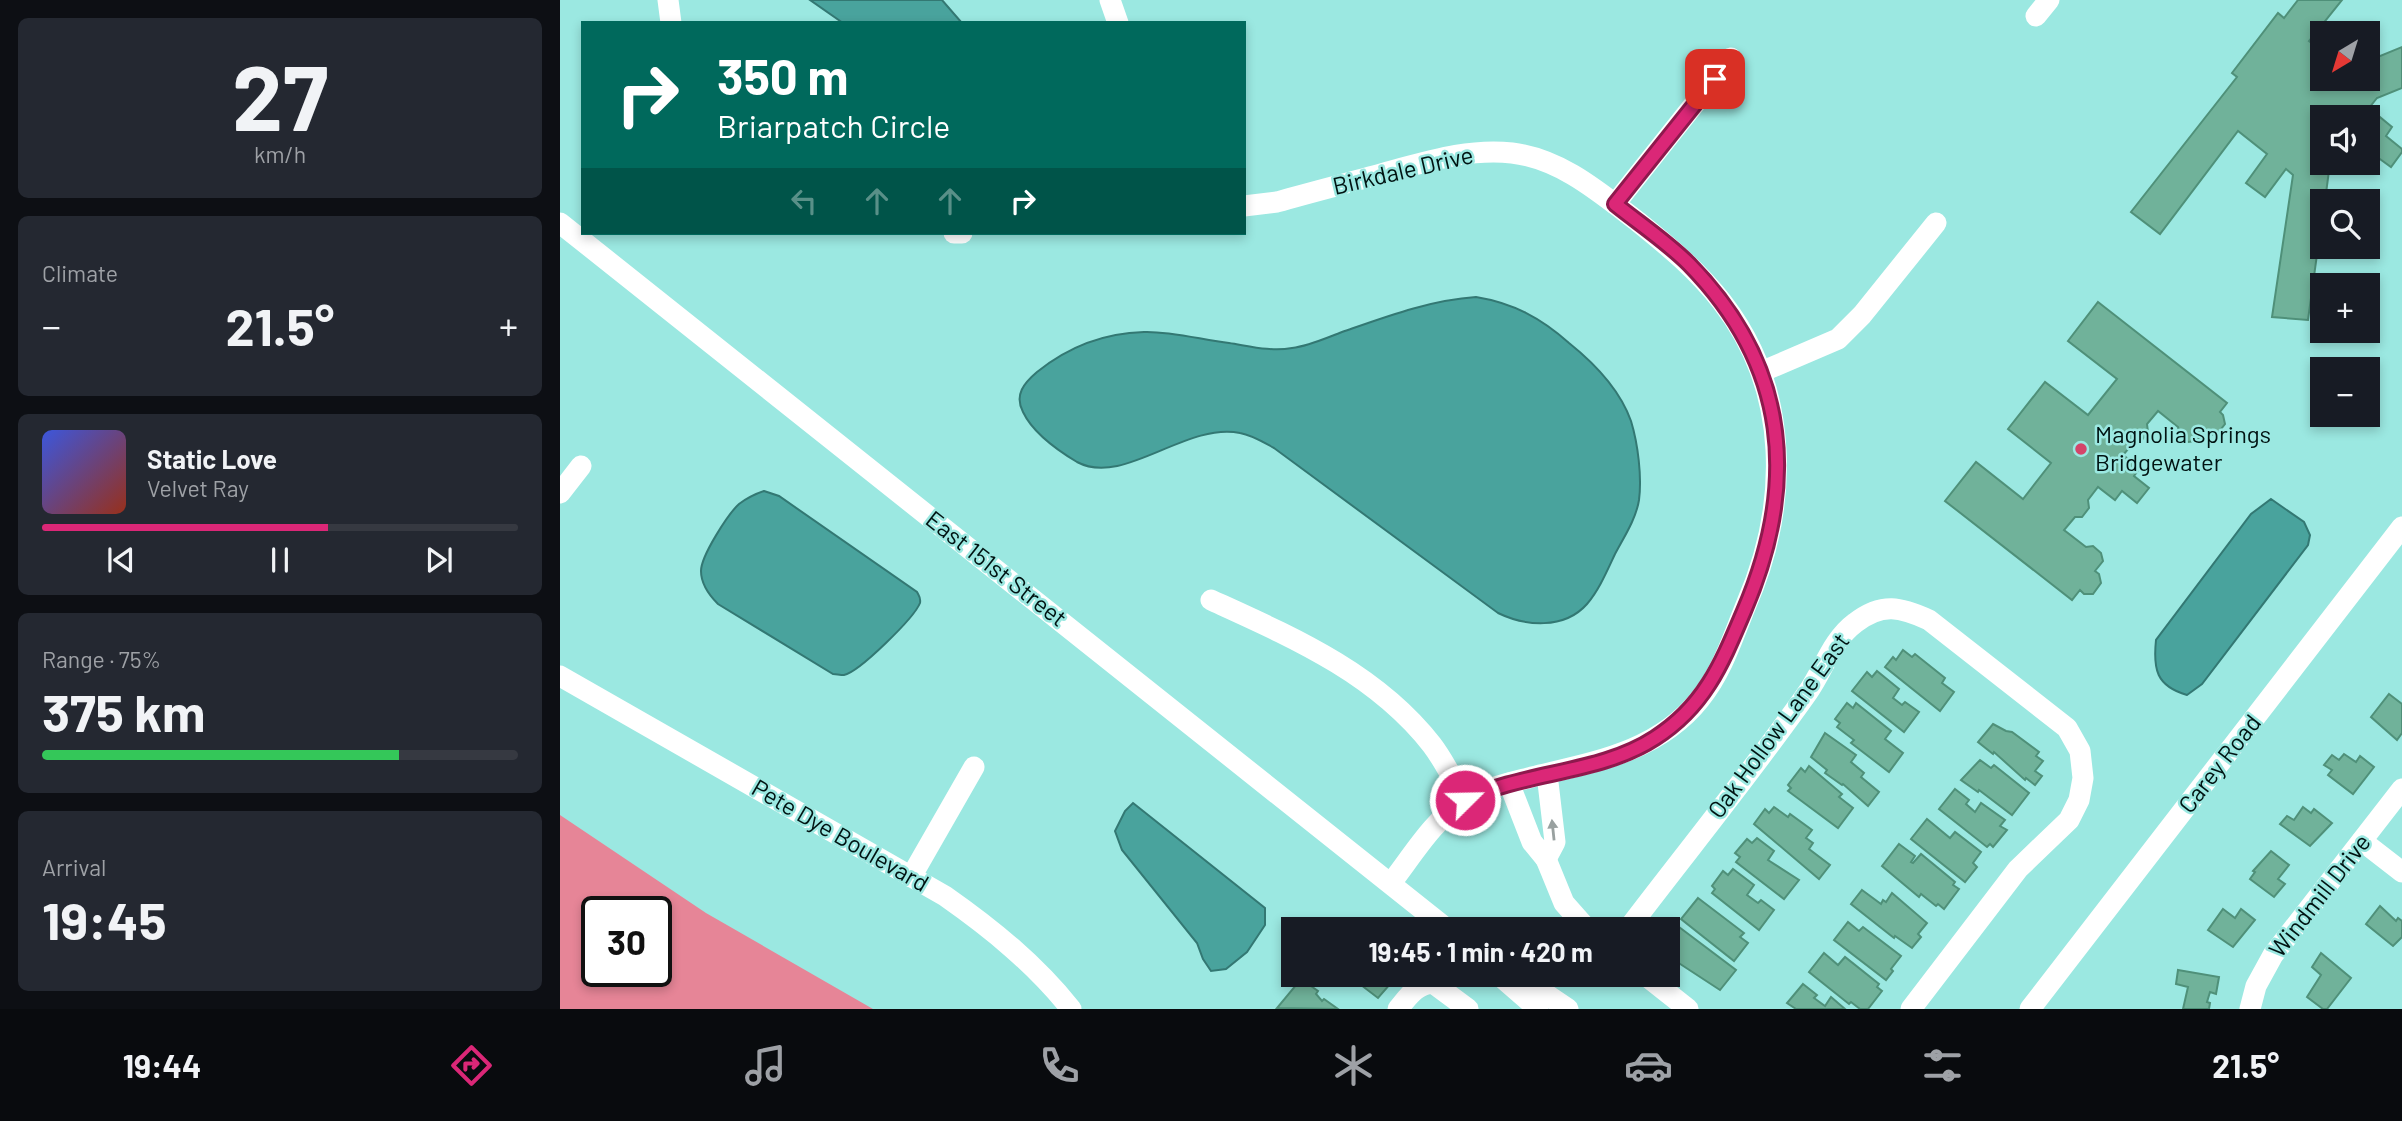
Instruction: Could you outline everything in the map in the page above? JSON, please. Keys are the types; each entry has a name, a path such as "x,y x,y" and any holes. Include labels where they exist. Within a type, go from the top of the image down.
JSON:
{"street":[{"path":"668,0 671,21"},
{"path":"1110,0 1117,21"},
{"path":"1615,204 1731,58"},
{"name":"Birkdale Drive","path":"1246,205 1277,202 1471,152 1514,153 1553,165 1576,176 1615,204 1673,250 1705,282 1737,325 1761,372 1774,422 1776,503 1765,558 1714,679 1699,700 1656,738 1634,750 1610,759 1509,783 1465,800 1443,817 1391,883"},
{"name":"East 151st Street","path":"560,223 1434,917"},
{"path":"1761,372 1838,339 1862,315 1936,223"},
{"path":"560,493 580,466"},
{"name":"Carey Road","path":"2033,1006 2395,551 2402,527"},
{"path":"1211,600 1280,631 1336,661 1404,714 1434,748 1465,800"},
{"name":"Oak Hollow Lane East","path":"1637,917 1809,692 1839,636 1857,621 1877,610 1902,608 1929,620 2067,729 2080,751 2084,778 2069,820 2018,869 1910,1009"},
{"name":"Pete Dye Boulevard","path":"560,676 911,877 981,921 1027,960 1071,1009"},
{"name":"Pete Dye Boulevard","path":"560,692 588,692"},
{"path":"911,877 974,767"},
{"path":"1546,859 1555,842 1547,774"},
{"path":"1509,783 1532,842 1546,859 1564,903 1576,917"},
{"name":"Windmill Drive","path":"2250,1009 2256,986 2273,955 2402,789"},
{"path":"2362,841 2402,872"},
{"path":"1398,1009 1414,989 1433,983 1468,1009"},
{"path":"1513,987 1538,1009"},
{"path":"1536,987 1568,1009"},
{"path":"1660,987 1688,1009"}],"shaded area":[{"path":"560,815 706,913 873,1009 560,1009"}],"water":[{"path":"810,0 942,0 960,21 840,21"},
{"path":"1476,297 1502,303 1548,326 1597,368 1613,388 1631,421 1639,460 1640,481 1639,500 1632,521 1591,599 1578,612 1556,622 1532,623 1498,613 1274,448 1253,437 1219,432 1198,436 1135,461 1095,467 1077,462 1046,440 1027,420 1020,406 1020,395 1028,380 1049,363 1088,343 1115,335 1165,333 1260,348 1284,349 1311,344 1408,310"},
{"path":"764,491 779,496 917,592 920,597 920,603 908,620 873,655 851,672 844,675 833,674 718,604 704,585 701,576 702,564 722,526 739,504"},
{"path":"2271,499 2304,522 2310,535 2308,545 2202,684 2187,695 2169,687 2156,668 2156,640 2251,514"},
{"path":"1133,803 1265,908 1265,925 1247,952 1226,969 1211,971 1197,943 1122,850 1115,831 1125,811"}],"building":[{"path":"2298,0 2342,0 2325,21 2310,21 2310,91 2380,91 2380,56 2402,47 2402,88 2377,98 2371,105 2310,105 2310,175 2328,175 2327,189 2310,189 2310,259 2316,259 2314,273 2310,273 2308,320 2272,317 2293,175 2286,169 2265,197 2246,183 2267,154 2238,131 2160,234 2131,212 2237,77 2232,73 2278,13 2284,18"},
{"path":"2380,117 2392,127 2386,136 2402,149 2391,167 2380,159"},
{"name":"Magnolia Springs Bridgewater","path":"2098,302 2227,403 2220,412 2225,424 2217,434 2208,435 2204,432 2197,441 2188,442 2180,435 2178,427 2158,411 2147,424 2148,432 2141,441 2134,442 2123,455 2140,468 2134,476 2149,488 2137,503 2122,491 2115,500 2098,487 2088,500 2089,508 2082,517 2075,517 2064,530 2086,547 2093,546 2101,553 2103,561 2095,571 2099,574 2101,583 2093,594 2084,594 2080,590 2072,600 1945,501 1976,462 2023,499 2051,463 2008,429 2045,382 2088,415 2117,379 2068,341"},
{"path":"1903,650 1912,657 1915,654 1945,678 1942,683 1954,692 1940,711 1885,667 1893,657 1896,660"},
{"path":"1877,671 1899,689 1893,698 1902,705 1905,702 1919,712 1904,732 1852,691 1867,672 1872,677"},
{"path":"2389,694 2402,704 2402,733 2397,740 2371,717"},
{"path":"1847,703 1853,708 1856,703 1891,731 1885,739 1903,753 1889,772 1851,743 1854,740 1837,727 1840,723 1835,719"},
{"path":"1993,724 2012,732 2039,752 2036,756 2043,761 2035,771 2042,776 2035,785 1978,742"},
{"path":"1825,733 1856,755 1851,762 1864,773 1861,777 1879,792 1868,806 1843,784 1825,773 1827,770 1811,757"},
{"path":"2344,754 2356,762 2360,756 2374,767 2353,794 2328,775 2332,770 2324,765 2332,755 2339,760"},
{"path":"1980,760 1991,768 1994,765 2029,793 2012,815 1961,780"},
{"path":"1809,766 1842,794 1839,797 1853,808 1838,828 1788,791 1791,788 1788,785 1801,768 1805,772"},
{"path":"1955,789 1969,800 1966,804 1975,812 1981,803 2005,820 2000,826 2007,830 1993,847 1990,844 1987,847 1939,809"},
{"path":"1774,807 1788,817 1790,814 1812,830 1806,838 1813,843 1809,849 1830,865 1819,879 1754,824 1765,809 1769,813"},
{"path":"2303,807 2311,813 2314,809 2332,823 2310,846 2280,824 2287,816 2294,820"},
{"path":"1927,819 1950,838 1955,832 1981,852 1973,863 1977,867 1965,882 1911,839"},
{"path":"1757,838 1774,851 1768,860 1799,880 1784,899 1736,862 1740,857 1735,853 1747,839 1752,843"},
{"path":"1899,844 1915,856 1911,862 1921,854 1955,882 1953,885 1959,889 1944,909 1921,894 1919,897 1882,866"},
{"path":"2271,851 2289,865 2278,879 2285,884 2274,897 2250,879 2255,872 2253,871"},
{"path":"1733,869 1754,885 1747,895 1758,903 1761,900 1774,910 1759,930 1712,893 1715,889 1712,886 1723,871 1728,875"},
{"path":"1862,890 1881,904 1883,900 1886,902 1892,893 1927,923 1912,948 1895,936 1894,938 1851,904"},
{"path":"1698,898 1744,933 1740,937 1748,943 1734,961 1681,919"},
{"path":"2380,906 2396,921 2398,918 2402,921 2402,937 2393,946 2366,924"},
{"path":"2223,909 2235,918 2241,909 2255,920 2233,947 2208,930"},
{"path":"1848,922 1859,931 1863,927 1901,956 1886,980 1834,940"},
{"path":"1680,928 1736,970 1720,990 1680,964"},
{"path":"1824,953 1838,965 1845,957 1879,984 1877,987 1882,991 1868,1009 1860,1009 1851,1002 1849,1004 1809,972"},
{"path":"2321,953 2351,978 2327,1009 2307,997 2321,975 2312,967"},
{"path":"2178,970 2219,977 2216,994 2210,992 2207,1002 2210,1003 2209,1009 2183,1009 2188,987 2176,984"},
{"path":"1803,984 1817,995 1814,998 1825,1006 1831,997 1845,1009 1796,1009 1787,1003"},
{"path":"1294,987 1312,987 1318,991 1316,994 1322,1001 1324,999 1338,1009 1277,1008"},
{"path":"1364,987 1388,987 1378,998"}],"place":[{"name":"Magnolia Springs Bridgewater","path":"2081,449"}],"route":[{"path":"1465,800 1517,781 1610,759 1656,738 1699,700 1714,679 1765,558 1776,503 1777,474 1774,422 1761,372 1737,325 1705,282 1666,244 1615,204 1715,79"}]}
